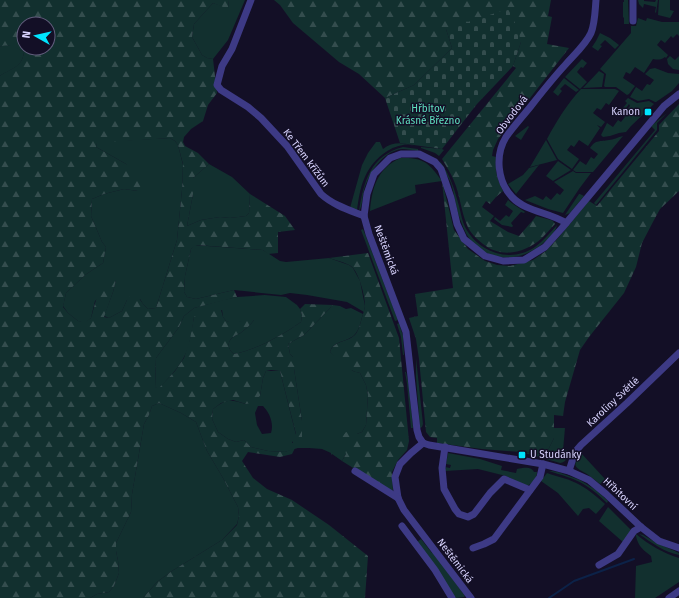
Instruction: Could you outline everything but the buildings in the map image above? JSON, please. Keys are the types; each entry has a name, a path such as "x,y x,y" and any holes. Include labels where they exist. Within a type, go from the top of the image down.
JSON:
{"street":[{"name":"Ke Třem křížům","path":"251,0 232,49 222,66 217,85 221,90 248,107 261,118 287,146 321,194 328,200 364,216"},
{"name":"Obvodová","path":"566,223 560,219 530,209 511,196 501,178 499,164 500,150 506,137 581,47 590,34 594,20 596,0"},
{"path":"633,0 633,21"},
{"name":"Neštěmická","path":"471,598 404,510 398,498 396,477 400,464 423,443 419,438 417,430 406,332 369,234 364,216 367,194 374,174 390,158 401,154 419,154 435,162 441,169 451,198 456,224 464,238 484,256 503,261 524,260 545,247 664,106 679,94"},
{"name":"Karolíny Světlé","path":"570,471 575,452 581,445 679,353"},
{"name":"Hřbitovní","path":"423,443 543,464 570,471 589,480 606,494 640,527 659,541 679,548"},
{"path":"445,447 442,468 444,489 459,514 468,517 474,514 490,493 504,479 530,490"},
{"path":"473,548 494,539 540,477 543,464"},
{"path":"355,471 398,498"},
{"path":"402,526 436,570 452,598"},
{"path":"599,565 618,554 634,531 640,527"},
{"path":"669,598 679,591"}],"green space":[{"path":"0,0 229,0 228,9 213,3 194,24 192,37 202,55 213,59 217,93 208,105 203,121 191,129 184,137 183,142 185,146 198,153 209,164 193,178 193,194 187,226 201,220 220,217 230,218 246,216 249,213 250,194 285,216 295,230 278,232 278,253 268,254 263,250 197,245 191,249 185,276 184,292 187,297 196,299 234,290 237,297 194,308 184,316 179,327 156,358 155,387 159,388 175,371 184,358 190,339 194,317 200,311 209,306 220,306 223,317 226,321 239,322 251,317 254,320 244,330 230,340 229,347 234,354 252,349 269,341 301,322 302,315 300,309 305,304 333,305 304,335 288,344 290,354 293,357 299,358 294,369 302,421 302,443 293,443 292,437 296,434 280,371 266,371 263,378 260,396 251,403 246,404 233,400 221,403 213,409 212,419 218,432 228,439 236,442 244,440 251,447 268,451 285,452 295,448 292,454 280,457 248,452 242,461 253,478 267,489 292,500 329,525 368,556 365,598 143,598 157,582 222,540 237,525 239,516 238,507 207,451 196,422 159,403 152,406 144,424 132,494 131,512 116,543 119,573 114,586 109,592 97,594 90,598 0,598 0,76 18,65 23,56 56,56 56,16 16,16 16,48 3,46 0,47","holes":["170,138 178,145 183,164 177,240 156,308 148,309 134,291 127,300 122,311 109,318 104,317 116,280 111,280 106,282 100,289 91,318 85,322 78,321 63,307 66,293 85,275 103,263 106,247 102,242 91,216 92,199 124,189 138,191 143,182 126,164 96,147 97,143"]},
{"path":"229,0 245,0 228,40 213,59 207,58 202,55 192,37 194,24 213,3 228,8"},
{"path":"274,0 551,0 548,16 552,17 547,44 569,48 498,139 492,156 496,157 497,175 503,191 490,204 486,201 482,207 494,216 490,221 508,232 519,236 536,216 551,220 555,224 542,238 521,250 506,253 490,249 476,238 468,228 454,181 442,159 516,68 513,66 521,42 446,29 452,48 414,85 385,98 359,74 339,62 293,23 280,5"},
{"path":"624,0 628,0 629,24 624,24"},
{"path":"638,0 655,2 658,0 656,13 656,7 644,4 643,8 639,4"},
{"path":"659,0 670,0 670,10 674,11 670,18 658,15"},
{"name":"Hřbitov Krásné Březno","path":"508,9 518,29 521,42 513,66 477,104 442,149 400,143 385,98 414,85 452,48 446,29"},
{"path":"638,18 646,21 647,18 662,22 679,22 679,36 677,34 673,38 671,36 665,43 661,40 657,45 668,55 666,58 665,57 659,60 653,59 644,73 635,67 630,74 626,72 623,78 635,86 627,95 616,87 605,87 606,74 600,69 631,33 631,26 636,26"},
{"path":"600,33 619,45 615,49 605,40 600,45 602,46 598,51 592,47"},
{"path":"4,45 14,46 16,47 16,56 23,56 19,65 0,76 0,47"},
{"path":"670,56 675,60 679,56 679,70 673,69 668,64 667,59"},
{"path":"582,59 587,63 577,72 587,82 580,89 565,77"},
{"path":"655,68 668,73 679,74 679,83 672,91 656,102 649,99 638,101 630,97 636,87 642,91 647,84 650,85 654,80 645,74 650,69"},
{"path":"599,71 604,74 602,87 583,88"},
{"path":"564,78 579,90 576,92 565,84 560,89 562,91 558,96 553,92"},
{"path":"581,89 615,89 619,91 609,105 606,103 601,110 597,108 593,113 605,122 601,127 597,125 600,128 588,146 579,140 574,147 571,145 567,150 579,159 572,169 558,159 547,139 562,113"},
{"path":"628,98 637,103 649,101 654,104 626,132 603,137 601,135 607,123 613,127 618,120 621,122 625,117 615,109 616,107 612,104 623,111 624,113 630,106 629,104 624,111 622,109 627,103 625,101"},
{"path":"679,104 679,191 660,209 654,220 642,243 636,267 624,293 580,350 565,402 563,416 554,415 554,438 546,454 482,449 437,443 437,438 430,437 426,432 419,359 416,339 409,318 418,316 415,294 453,288 442,181 454,230 468,249 485,261 497,265 510,266 533,260 546,251 589,201 597,206 659,131 659,125"},
{"path":"667,113 657,123 657,130 596,205 594,203 655,130 651,126"},
{"path":"528,126 529,127 521,140 515,136"},
{"path":"623,136 593,172 576,172 573,170 580,161 586,165 591,157 594,159 598,154 590,148 594,143 598,141 612,140"},
{"path":"170,138 178,145 183,165 182,190 177,240 156,308 148,309 140,299 127,300 122,311 109,318 104,316 116,280 95,301 91,318 85,323 78,321 68,313 63,306 66,293 85,275 103,263 106,247 102,242 91,216 92,199 124,189 138,191 126,164 96,147 97,142"},
{"path":"546,140 557,160 530,167"},
{"path":"376,142 380,142 383,149 387,146 395,144 415,146 400,145 390,149 371,166 364,179 357,211 350,208 362,165"},
{"path":"403,147 418,149 418,151 402,149 383,158 373,170 366,183 359,211 363,190 370,171 383,157 392,151"},
{"path":"421,147 442,149 444,150 439,156"},
{"path":"400,158 415,159 425,162 442,181 415,185 416,193 370,211 372,195 377,180 392,162"},
{"path":"440,161 452,183 465,227 471,236 486,249 505,255 515,255 535,247 544,240 557,225 556,229 548,239 538,247 519,256 494,256 479,249 471,241 464,229 458,214 451,183"},
{"path":"558,161 571,170 553,181 546,176"},
{"path":"209,164 232,177 250,194 249,213 246,216 230,218 220,217 201,220 187,226 193,194 193,178"},
{"path":"539,165 516,194 508,184 523,175 529,168"},
{"path":"573,171 576,173 591,173 563,213 525,200 535,196 543,200 546,196 551,200 557,193 560,195 564,190 554,182"},
{"path":"579,194 584,196 570,213 565,215"},
{"path":"508,200 525,212 521,212 511,223 513,226 512,227 502,225 494,219 495,217 500,221 506,215 509,217 513,211 505,205"},
{"path":"363,229 398,320 395,321 361,230"},
{"path":"194,245 263,250 280,261 286,262 329,258 349,265 353,268 360,281 365,306 364,312 347,302 290,293 281,295 234,290 196,299 187,297 184,292 185,276 191,249"},
{"path":"368,253 399,338 409,441 407,450 398,460 392,472 393,493 342,461 346,454 342,437 346,432 357,434 362,432 366,425 368,395 366,385 360,373 347,368 330,352 335,345 351,338 357,332 365,305 361,285 355,270 348,264 329,258"},
{"path":"265,295 286,297 297,305 302,315 301,322 269,341 252,349 234,354 229,347 230,340 244,330 254,320 232,323 226,321 223,317 222,310 194,317 189,344 181,363 159,389 155,387 156,358 179,327 184,316 194,308 223,300 237,297"},
{"path":"333,305 346,309 351,308 363,314 356,333 350,338 335,345 330,352 353,371 360,373 366,385 368,395 366,425 362,432 357,434 342,461 332,454 331,455 331,453 322,449 298,448 285,452 268,451 251,447 244,440 236,442 228,439 218,432 212,419 213,409 221,403 236,401 246,404 260,396 263,378 266,371 280,371 296,435 292,443 302,443 302,421 293,357 290,354 288,344 304,335","holes":["258,406 263,406 271,419 271,433 262,434 257,425 255,413"]},
{"path":"399,323 403,336 404,355 397,324"},
{"path":"416,358 423,424 420,428 416,377"},
{"path":"405,372 409,386 413,428 411,428"},
{"path":"159,403 196,422 207,451 238,507 239,516 237,524 222,540 157,582 143,598 90,598 97,594 109,592 114,586 119,573 116,543 131,512 132,494 144,424 152,406"},
{"path":"554,428 565,428 563,451 567,450 568,454 564,461 560,463 519,452 546,454 554,438"},
{"path":"448,453 480,459 502,466 501,470 516,473 517,469 529,468 534,472 537,472 536,477 533,482 527,486 506,476 478,469 445,471 445,467 450,468 451,465 446,464"},
{"path":"581,453 605,479 600,484 576,467 575,465 578,454"},
{"path":"549,471 558,472 580,480 596,490 608,501 607,503 594,491 581,483"},
{"path":"547,473 576,483 590,491 605,504 596,514 589,508 583,509 578,516 558,493 541,481"},
{"path":"608,507 632,531 623,542 599,521"},
{"path":"636,534 656,548 679,558 679,582 655,598 635,598 636,566 652,562 651,556 643,550"},
{"path":"639,534 679,553 679,555 653,544"},
{"path":"421,539 432,553 433,552 465,596 464,597 453,597 417,542"}],"waterway":[{"path":"549,598 574,581 634,559"}],"place":[{"name":"Kanon","path":"648,112"},
{"name":"U Studánky","path":"522,455"}]}
